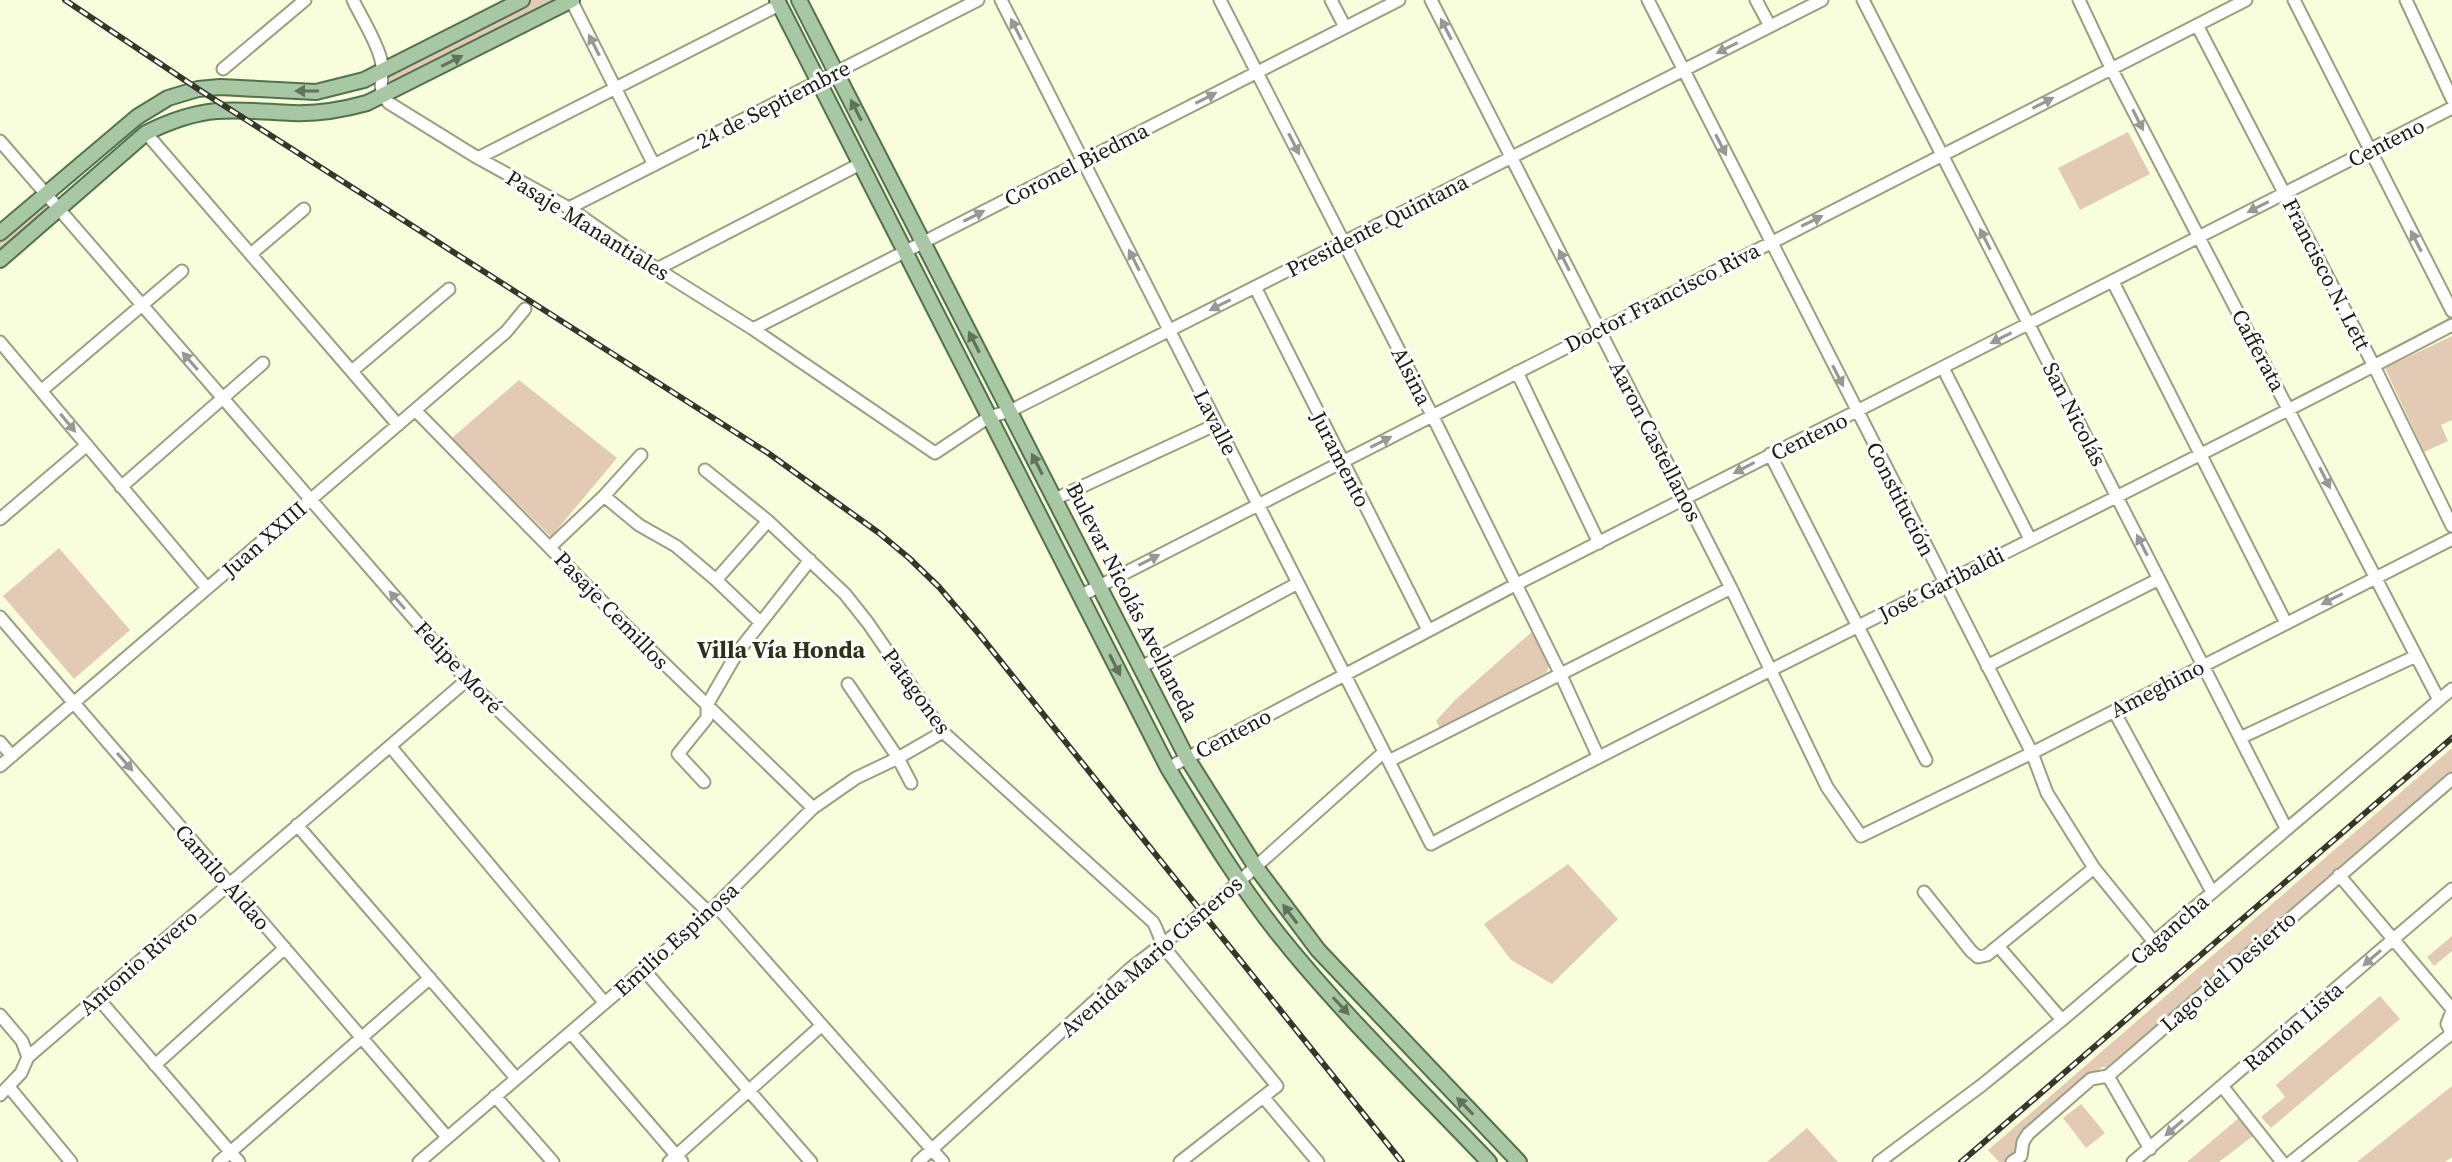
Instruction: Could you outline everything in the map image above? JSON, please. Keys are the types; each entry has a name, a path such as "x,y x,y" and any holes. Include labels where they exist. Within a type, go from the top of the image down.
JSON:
{"main road":[{"path":"0,233 137,117 185,92 220,87 316,92 344,87 381,72 522,0"},
{"path":"0,260 146,133 172,121 218,111 331,111 367,103 572,0"},
{"name":"Bulevar Nicolás Avellaneda","path":"799,0 1187,758 1255,866 1325,958 1519,1162"},
{"name":"Bulevar Nicolás Avellaneda","path":"778,2 1168,768 1239,881 1279,935 1323,987 1489,1162"}],"street":[{"path":"223,69 305,0"},
{"path":"353,0 381,59 380,85 383,96"},
{"path":"572,0 654,165"},
{"name":"24 de Septiembre","path":"569,208 978,0"},
{"name":"Lavalle","path":"1001,0 1431,844"},
{"name":"Alsina","path":"1220,0 1432,415 1598,756"},
{"path":"1331,0 1345,27"},
{"name":"Coronel Biedma","path":"753,329 1399,0"},
{"name":"Aaron Castellanos","path":"1431,0 1731,588 1827,787 1861,836"},
{"name":"Constitución","path":"1648,0 2032,753 2047,793 2094,868 2154,942"},
{"path":"1756,0 1770,26"},
{"name":"Presidente Quintana","path":"935,453 989,417 1010,411 1822,0"},
{"name":"San Nicolás","path":"1863,0 2286,828"},
{"name":"Cafferata","path":"2079,0 2111,68 2439,700"},
{"name":"Doctor Francisco Riva","path":"1080,596 2246,0"},
{"path":"2294,0 2452,311"},
{"path":"2406,0 2452,99"},
{"path":"478,158 616,89 778,2"},
{"name":"Francisco N. Lett","path":"2197,25 2374,366 2452,526"},
{"name":"Pasaje Manantiales","path":"383,96 389,103 478,158 569,208 935,453"},
{"name":"Centeno","path":"1168,768 1515,585 2452,108"},
{"path":"146,133 398,425"},
{"name":"Felipe Moré","path":"0,141 467,680 703,907 711,911 720,910 943,1162"},
{"path":"657,269 860,164"},
{"path":"251,254 304,209"},
{"path":"41,391 182,271"},
{"path":"2113,282 2286,623"},
{"name":"Juramento","path":"1255,287 1428,630"},
{"path":"352,371 449,289"},
{"name":"Juan XXIII","path":"0,766 506,332 525,309"},
{"name":"José Garibaldi","path":"1431,844 1598,756 1770,672 2452,325"},
{"path":"0,342 207,588"},
{"path":"121,487 263,363"},
{"path":"1943,368 2030,539"},
{"path":"1517,372 1599,543"},
{"name":"Pasaje Cemillos","path":"415,410 637,637 813,808"},
{"path":"1055,499 1217,424"},
{"path":"0,519 87,445"},
{"path":"1770,454 1926,760"},
{"path":"550,547 604,496 641,455"},
{"name":"Patagones","path":"705,470 768,521 845,594 943,732 1153,922 1162,944 1277,1086 1264,1098"},
{"path":"604,496 639,525 676,546 760,622"},
{"path":"716,580 768,521"},
{"name":"Ameghino","path":"1861,836 2032,753 2452,539"},
{"path":"704,782 678,754 707,718 707,705 737,653 810,560"},
{"path":"1987,666 2159,579"},
{"path":"1141,667 1298,583"},
{"name":"Avenida Mario Cisneros","path":"918,1162 1131,968 1213,905 1386,756 1731,588"},
{"name":"Camilo Aldao","path":"0,617 447,1137"},
{"path":"2240,738 2416,656"},
{"name":"Antonio Rivero","path":"4,1091 21,1073 28,1057 467,680"},
{"path":"848,684 898,758 911,783"},
{"name":"Cagancha","path":"1879,1162 2062,1020 2452,689"},
{"path":"2114,711 2212,892"},
{"name":"Emilio Espinosa","path":"419,1162 711,911 813,808 856,778 943,732"},
{"path":"0,742 12,756"},
{"path":"390,746 604,1002"},
{"name":"Lago del Desierto","path":"2019,1160 2028,1134 2091,1079 2108,1076 2452,779"},
{"path":"297,825 516,1078"},
{"path":"1924,892 1978,957 1987,955 2094,868"},
{"path":"2291,1162 2452,1034 2447,1024 2452,1010 2339,875"},
{"name":"Ramón Lista","path":"2133,1162 2452,889"},
{"path":"1998,946 2062,1020"},
{"path":"155,1065 285,948"},
{"path":"644,970 811,1162"},
{"path":"219,1162 430,978"},
{"path":"97,997 239,1162"},
{"path":"0,1015 22,1041 28,1057"},
{"path":"571,1033 676,1160 821,1026"},
{"path":"2108,1076 2150,1149"},
{"path":"2222,1086 2282,1162"},
{"path":"4,1091 71,1162"},
{"path":"495,1096 553,1162"},
{"path":"1183,1161 1264,1098 1318,1162"}],"shaded area":[{"path":"522,0 572,0 383,96 381,72"},
{"path":"2128,132 2150,174 2080,210 2058,168"},
{"path":"46,194 58,209 0,260 0,233"},
{"path":"2452,336 2452,420 2441,425 2448,441 2424,452 2385,368"},
{"path":"519,380 617,458 551,537 452,438"},
{"path":"59,548 130,630 74,679 3,596"},
{"path":"1534,630 1550,662 1547,672 1440,728 1436,721 1455,700"},
{"path":"2452,748 2452,774 2112,1069 2102,1067 2023,1135 2018,1153 2007,1162 1999,1162 1988,1150"},
{"path":"1568,864 1618,919 1552,984 1511,960 1484,924"},
{"path":"2452,936 2452,951 2434,966 2427,957"},
{"path":"2380,996 2400,1019 2271,1128 2261,1117 2285,1097 2276,1085"},
{"path":"2452,1086 2452,1157 2445,1162 2357,1162"},
{"path":"2081,1104 2105,1133 2086,1148 2063,1118"},
{"path":"2240,1117 2253,1136 2219,1162 2187,1162"},
{"path":"1807,1128 1838,1162 1767,1162"}],"railway":[{"path":"65,0 198,89 768,453 909,558 939,587 979,634 1402,1162"},
{"path":"1961,1162 2452,738"}],"district":[{"name":"Villa Vía Honda","path":"781,649"}]}
